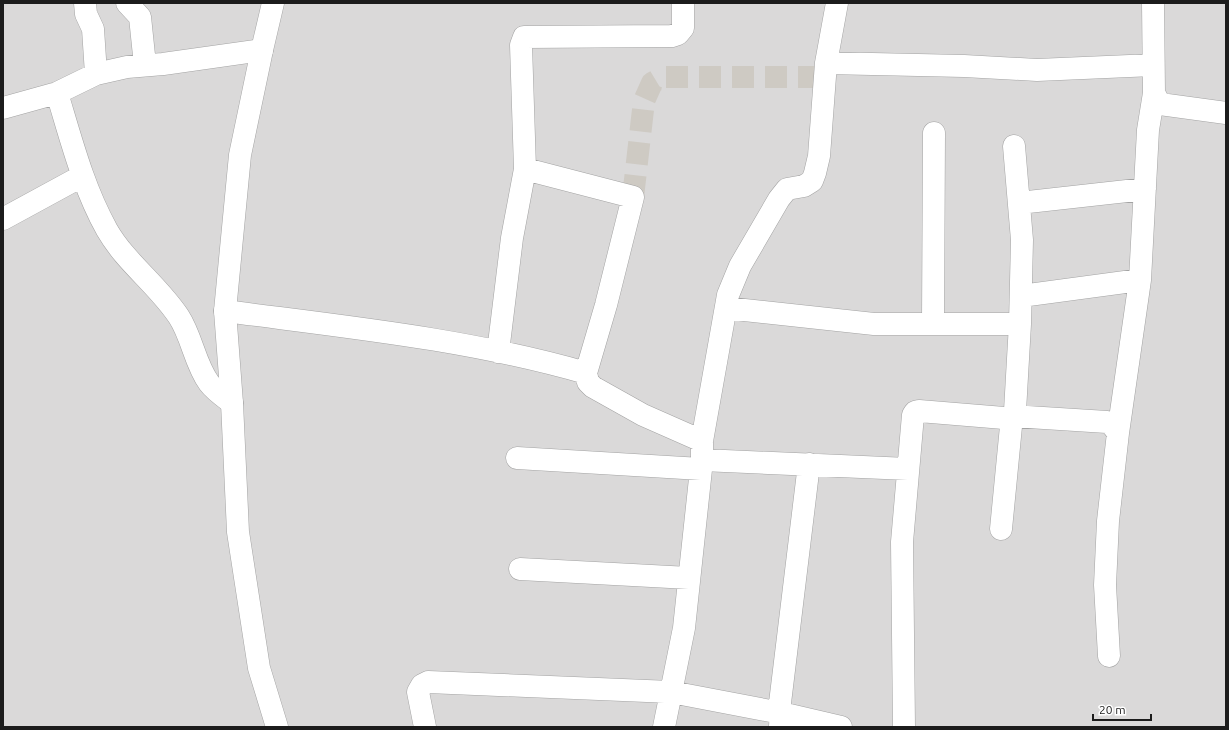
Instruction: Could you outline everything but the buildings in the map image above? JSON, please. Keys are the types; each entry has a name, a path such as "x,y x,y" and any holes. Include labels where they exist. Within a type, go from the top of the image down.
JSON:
{"street":[{"path":"85,3 86,14 93,29 96,74"},
{"path":"127,3 140,17 145,65"},
{"path":"273,3 240,155 225,311 232,403 238,532 259,668 277,727"},
{"path":"498,352 512,238 525,169 521,45 524,37 672,36 678,34 683,28 683,3"},
{"path":"664,727 684,628 701,456 728,295 740,266 779,199 787,189 804,186 812,181 815,173 819,156 826,63 837,3"},
{"path":"1108,656 1106,585 1108,521 1118,433 1140,280 1148,130 1154,93 1153,3"},
{"path":"3,108 57,93 96,74 127,66 262,50"},
{"path":"826,63 964,66 1037,70 1153,65"},
{"path":"57,93 82,176 107,230 123,253 166,298 180,318 209,383 219,394 232,403"},
{"path":"1154,93 1160,104 1226,113"},
{"path":"932,324 934,133"},
{"path":"1001,529 1012,416 1015,412 1021,296 1022,240 1014,146"},
{"path":"525,169 633,197 606,305 586,373 588,382 593,387 643,415 701,456"},
{"path":"3,219 82,176"},
{"path":"1020,204 1145,189"},
{"path":"1021,296 1140,280"},
{"path":"726,308 874,324 1020,324"},
{"path":"225,311 436,340 545,362 586,373"},
{"path":"904,727 902,542 908,469 915,412 1004,418 1012,416 1107,422 1112,425 1118,433"},
{"path":"517,458 701,456 809,464 908,469"},
{"path":"781,720 780,704 809,464"},
{"path":"520,569 689,578"},
{"path":"425,727 418,692 422,685 428,682 671,692 781,720 841,727"}],"shaded area":[{"path":"3,3 1226,3 1226,727 3,727"}],"tunnel":[{"path":"633,197 644,101 652,83 662,77 825,77"}]}
